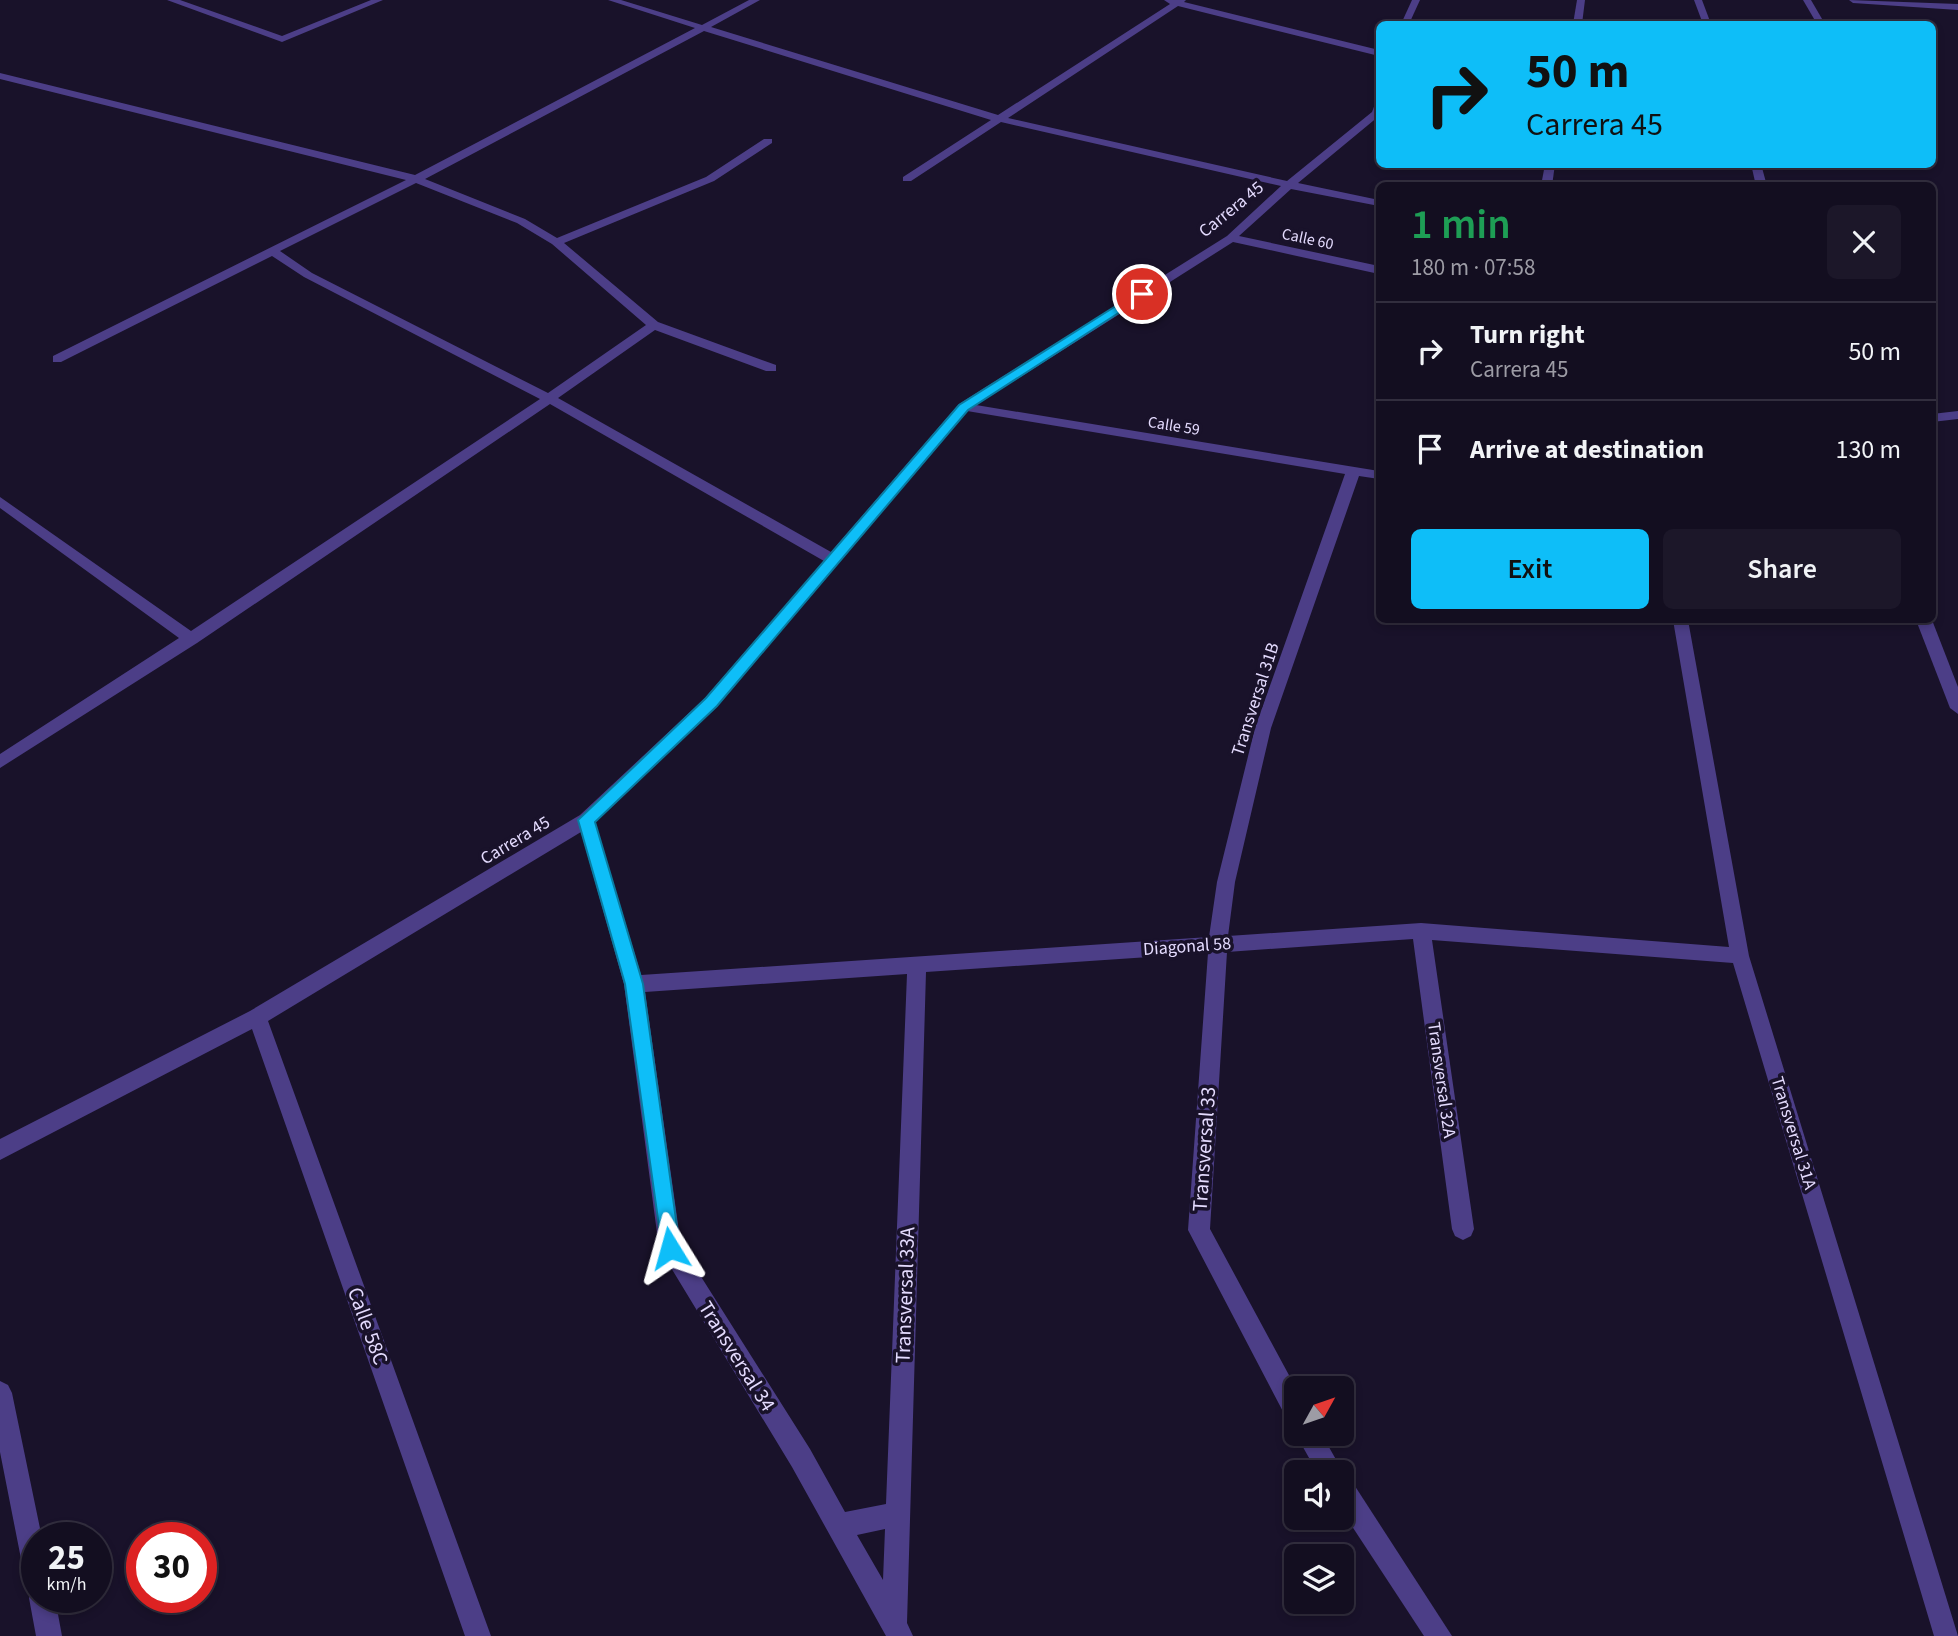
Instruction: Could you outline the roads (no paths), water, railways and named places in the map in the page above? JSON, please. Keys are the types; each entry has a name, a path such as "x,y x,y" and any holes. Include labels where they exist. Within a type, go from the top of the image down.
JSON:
{"street":[{"path":"171,0 282,39 379,0"},
{"path":"612,0 997,118 1289,186 1376,201"},
{"path":"57,359 416,179 757,0"},
{"path":"1164,0 1376,52"},
{"path":"1406,21 1416,0"},
{"path":"1578,21 1581,0"},
{"path":"1698,0 1706,21"},
{"path":"1807,0 1819,21"},
{"path":"1853,0 1958,7"},
{"path":"907,179 997,118 1180,2"},
{"path":"0,76 416,179 521,220 556,242 654,325 772,368"},
{"name":"Carrera 45","path":"0,1150 257,1017 586,820 711,702 964,407 1231,237 1376,114"},
{"path":"556,242 710,179 768,141"},
{"name":"Calle 60","path":"1231,237 1376,269"},
{"path":"272,251 308,275 550,398 832,559"},
{"path":"0,762 191,639 654,325"},
{"name":"Calle 59","path":"964,407 1376,475"},
{"path":"1936,418 1958,415"},
{"name":"Transversal 31B","path":"1218,944 1226,882 1263,728 1353,472"},
{"path":"0,501 191,639"},
{"name":"Transversal 31A","path":"1682,623 1740,956 1947,1636"},
{"path":"1925,623 1958,708"},
{"name":"Transversal 34","path":"586,820 634,984 670,1248 801,1458 897,1631"},
{"name":"Diagonal 58","path":"634,984 1420,931 1740,956"},
{"name":"Transversal 32A","path":"1420,931 1463,1229"},
{"name":"Transversal 33","path":"1218,944 1199,1230 1284,1390"},
{"name":"Transversal 33A","path":"897,1631 898,1514 917,964"},
{"name":"Calle 58C","path":"257,1017 478,1636"},
{"path":"0,1393 26,1522"},
{"path":"1354,1507 1439,1636"},
{"path":"839,1526 898,1514"},
{"path":"45,1613 50,1636"}]}
